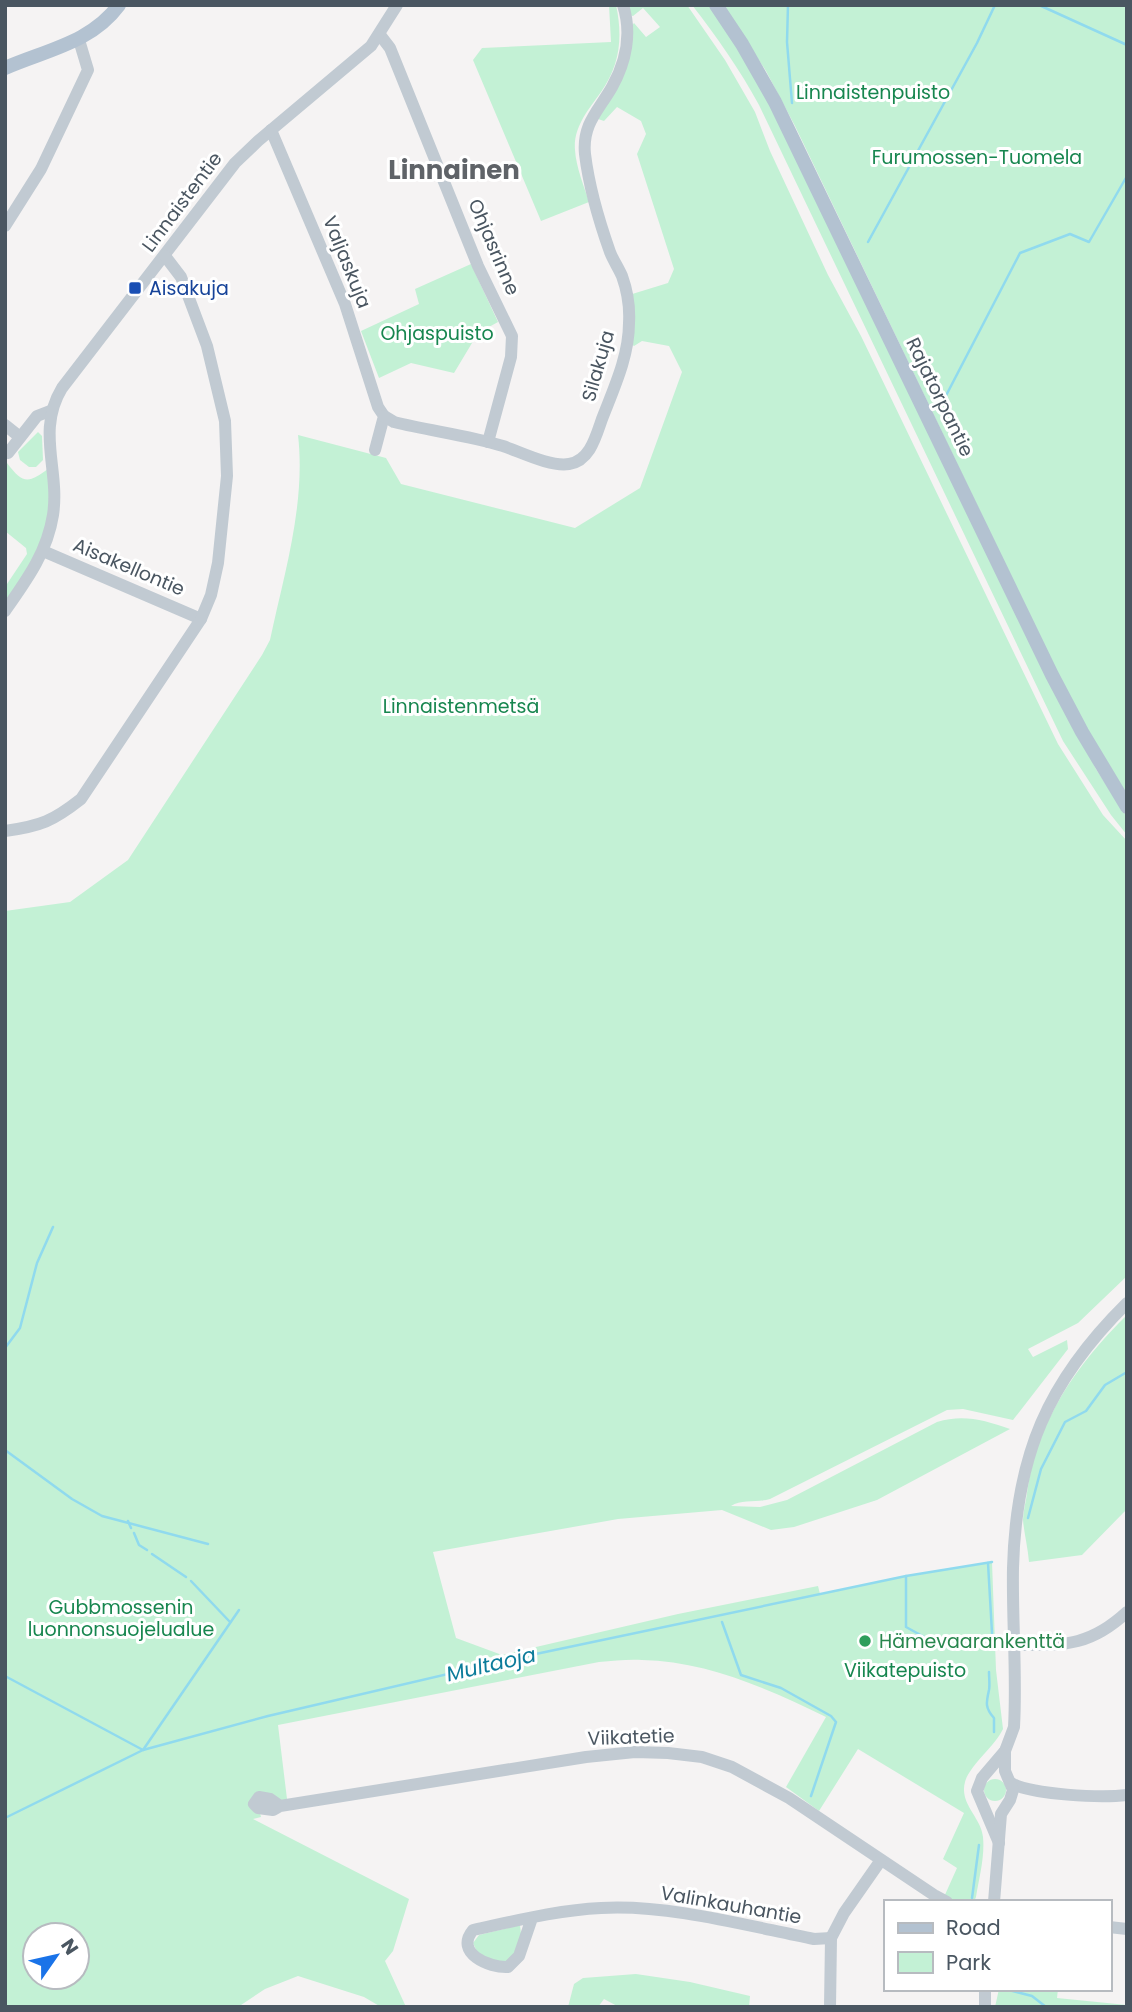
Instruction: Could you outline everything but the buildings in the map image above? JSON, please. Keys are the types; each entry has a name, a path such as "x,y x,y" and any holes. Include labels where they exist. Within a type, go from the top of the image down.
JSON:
{"main road":[{"path":"5,68 79,40 105,22 119,5"},
{"name":"Rajatorpantie","path":"716,5 743,44 775,102 1052,675 1127,807"}],"street":[{"name":"Linnaistentie","path":"5,611 43,551 51,526 55,500 49,438 50,411 62,388 235,163 363,54 380,35 397,5"},
{"name":"Silakuja","path":"384,416 394,422 488,442 560,463 570,464 589,451 621,369 629,325 622,275 613,260 601,225 585,150 592,115 611,88 626,53 627,21 623,5"},
{"name":"Ohjasrinne","path":"380,35 390,48 478,266 512,336 511,357 488,442"},
{"path":"5,226 41,169 88,70 79,40"},
{"name":"Valjaskuja","path":"271,130 345,304 378,407 384,416"},
{"path":"5,831 35,827 60,816 81,799 201,619 211,595 224,512 227,462 225,421 206,346 181,277 165,256"},
{"path":"8,453 37,416 50,411"},
{"path":"375,450 384,416"},
{"path":"5,425 20,438"},
{"name":"Aisakellontie","path":"43,551 201,619"},
{"path":"994,1900 1001,1815 1008,1801 1009,1780 1004,1767 1005,1751 1014,1727 1015,1528 1026,1463 1046,1409 1059,1386 1098,1333 1127,1303"},
{"path":"1014,1645 1054,1644 1091,1638 1105,1631 1127,1612"},
{"path":"999,1843 978,1798 978,1784 1005,1751"},
{"name":"Viikatetie","path":"280,1806 586,1756 635,1752 702,1757 732,1767 760,1781 943,1900"},
{"path":"987,1774 994,1772 1028,1790 1102,1796 1127,1795"},
{"path":"982,1804 992,1808 1028,1790"},
{"path":"830,2007 831,1938 844,1913 881,1860"},
{"name":"Valinkauhantie","path":"532,1918 519,1956 508,1967 489,1965 471,1953 468,1936 473,1930 532,1918 600,1908 688,1915 814,1939 831,1938"}],"green space":[{"path":"609,5 616,5 618,17 616,61 607,82 583,119 575,142 577,163 589,202 541,221 473,60 482,48 611,42"},
{"path":"627,5 687,5 725,60 755,112 770,151 828,275 861,336 1058,744 1103,815 1127,841 1127,1276 1078,1323 1028,1349 1033,1357 1067,1340 1068,1349 1013,1420 963,1409 947,1410 770,1499 731,1506 760,1507 787,1500 937,1422 956,1418 974,1419 1010,1429 877,1500 794,1527 771,1530 722,1510 618,1519 433,1552 456,1638 502,1655 678,1614 818,1586 820,1594 992,1562 996,1670 1003,1729 965,1782 965,1797 983,1837 976,1897 975,1900 954,1900 944,1897 957,1868 943,1859 964,1813 858,1749 819,1811 786,1787 826,1717 737,1678 690,1665 631,1660 599,1662 278,1725 287,1799 260,1813 261,1817 253,1819 409,1899 393,1951 385,1961 406,2007 381,2007 364,1997 298,1976 265,1989 238,2007 5,2007 5,911 70,902 128,860 262,655 270,640 292,539 299,487 298,435 386,458 401,484 575,528 640,488 682,372 669,346 642,341 634,346 631,344 629,295 668,283 674,269 637,154 646,134 641,121 617,107 604,121 598,119 631,27 634,23 646,37 660,27 643,8 633,16 629,15"},
{"path":"692,5 708,5 714,11 754,73 1096,769 1127,817 1127,835 1063,741 759,105 728,54"},
{"name":"Furumossen-Tuomela","path":"723,5 1127,5 1127,796 1074,707 795,126 766,71"},
{"name":"Ohjaspuisto","path":"471,264 498,322 478,333 454,373 411,363 379,378 361,331 419,304 415,289"},
{"path":"38,432 42,436 43,460 36,467 29,467 20,460 18,452"},
{"path":"7,463 17,475 26,479 36,477 49,468 52,496 40,550 5,605 5,587 27,554 26,548 5,531"},
{"path":"1127,1315 1127,1509 1082,1555 1029,1562 1023,1517 1039,1442 1049,1418 1076,1374"},
{"path":"995,1779 1003,1782 1006,1790 1003,1798 995,1801 987,1798 984,1790 987,1782"},
{"path":"520,1925 519,1948 503,1964 478,1954 473,1943 479,1935"},
{"path":"636,1974 690,1982 750,1996 749,2007 619,2007 604,1999 598,2007 568,2007 574,1984 583,1978"},
{"path":"999,1991 1058,1991 1057,1998 1127,2005 1127,2007 995,2007"}],"waterway":[{"path":"788,5 787,42 792,103"},
{"path":"868,242 995,5"},
{"path":"1039,5 1127,45"},
{"path":"938,411 1020,253 1070,234 1089,242 1127,176"},
{"path":"5,1348 20,1328 37,1263 53,1227"},
{"name":"Multaoja","path":"1028,1518 1041,1469 1065,1422 1086,1411 1105,1385 1127,1372"},
{"path":"5,1450 72,1499 102,1516 208,1544"},
{"path":"128,1521 131,1528"},
{"path":"134,1533 139,1545 147,1550"},
{"path":"152,1554 186,1577"},
{"name":"Multaoja","path":"5,1818 143,1750 268,1716 512,1659 906,1576 992,1562"},
{"path":"988,1563 992,1633"},
{"path":"906,1576 906,1627 937,1644"},
{"path":"191,1581 230,1622"},
{"path":"5,1676 143,1750 239,1610"},
{"path":"722,1622 741,1675 781,1688 831,1716 836,1722 811,1796"},
{"path":"989,1672 987,1705 994,1718 994,1732"},
{"path":"972,1898 979,1845"},
{"path":"1013,1991 1032,1996 1046,2007"}],"place":[{"name":"Aisakuja","path":"135,288"},
{"name":"Hämevaarankenttä","path":"865,1641"}],"district":[{"name":"Linnainen","path":"454,170"}],"park label":[{"name":"Linnaistenpuisto","path":"873,92"},
{"name":"Linnaistenmetsä","path":"461,706"},
{"name":"Gubbmossenin luonnonsuojelualue","path":"121,1618"},
{"name":"Viikatepuisto","path":"905,1670"}]}
